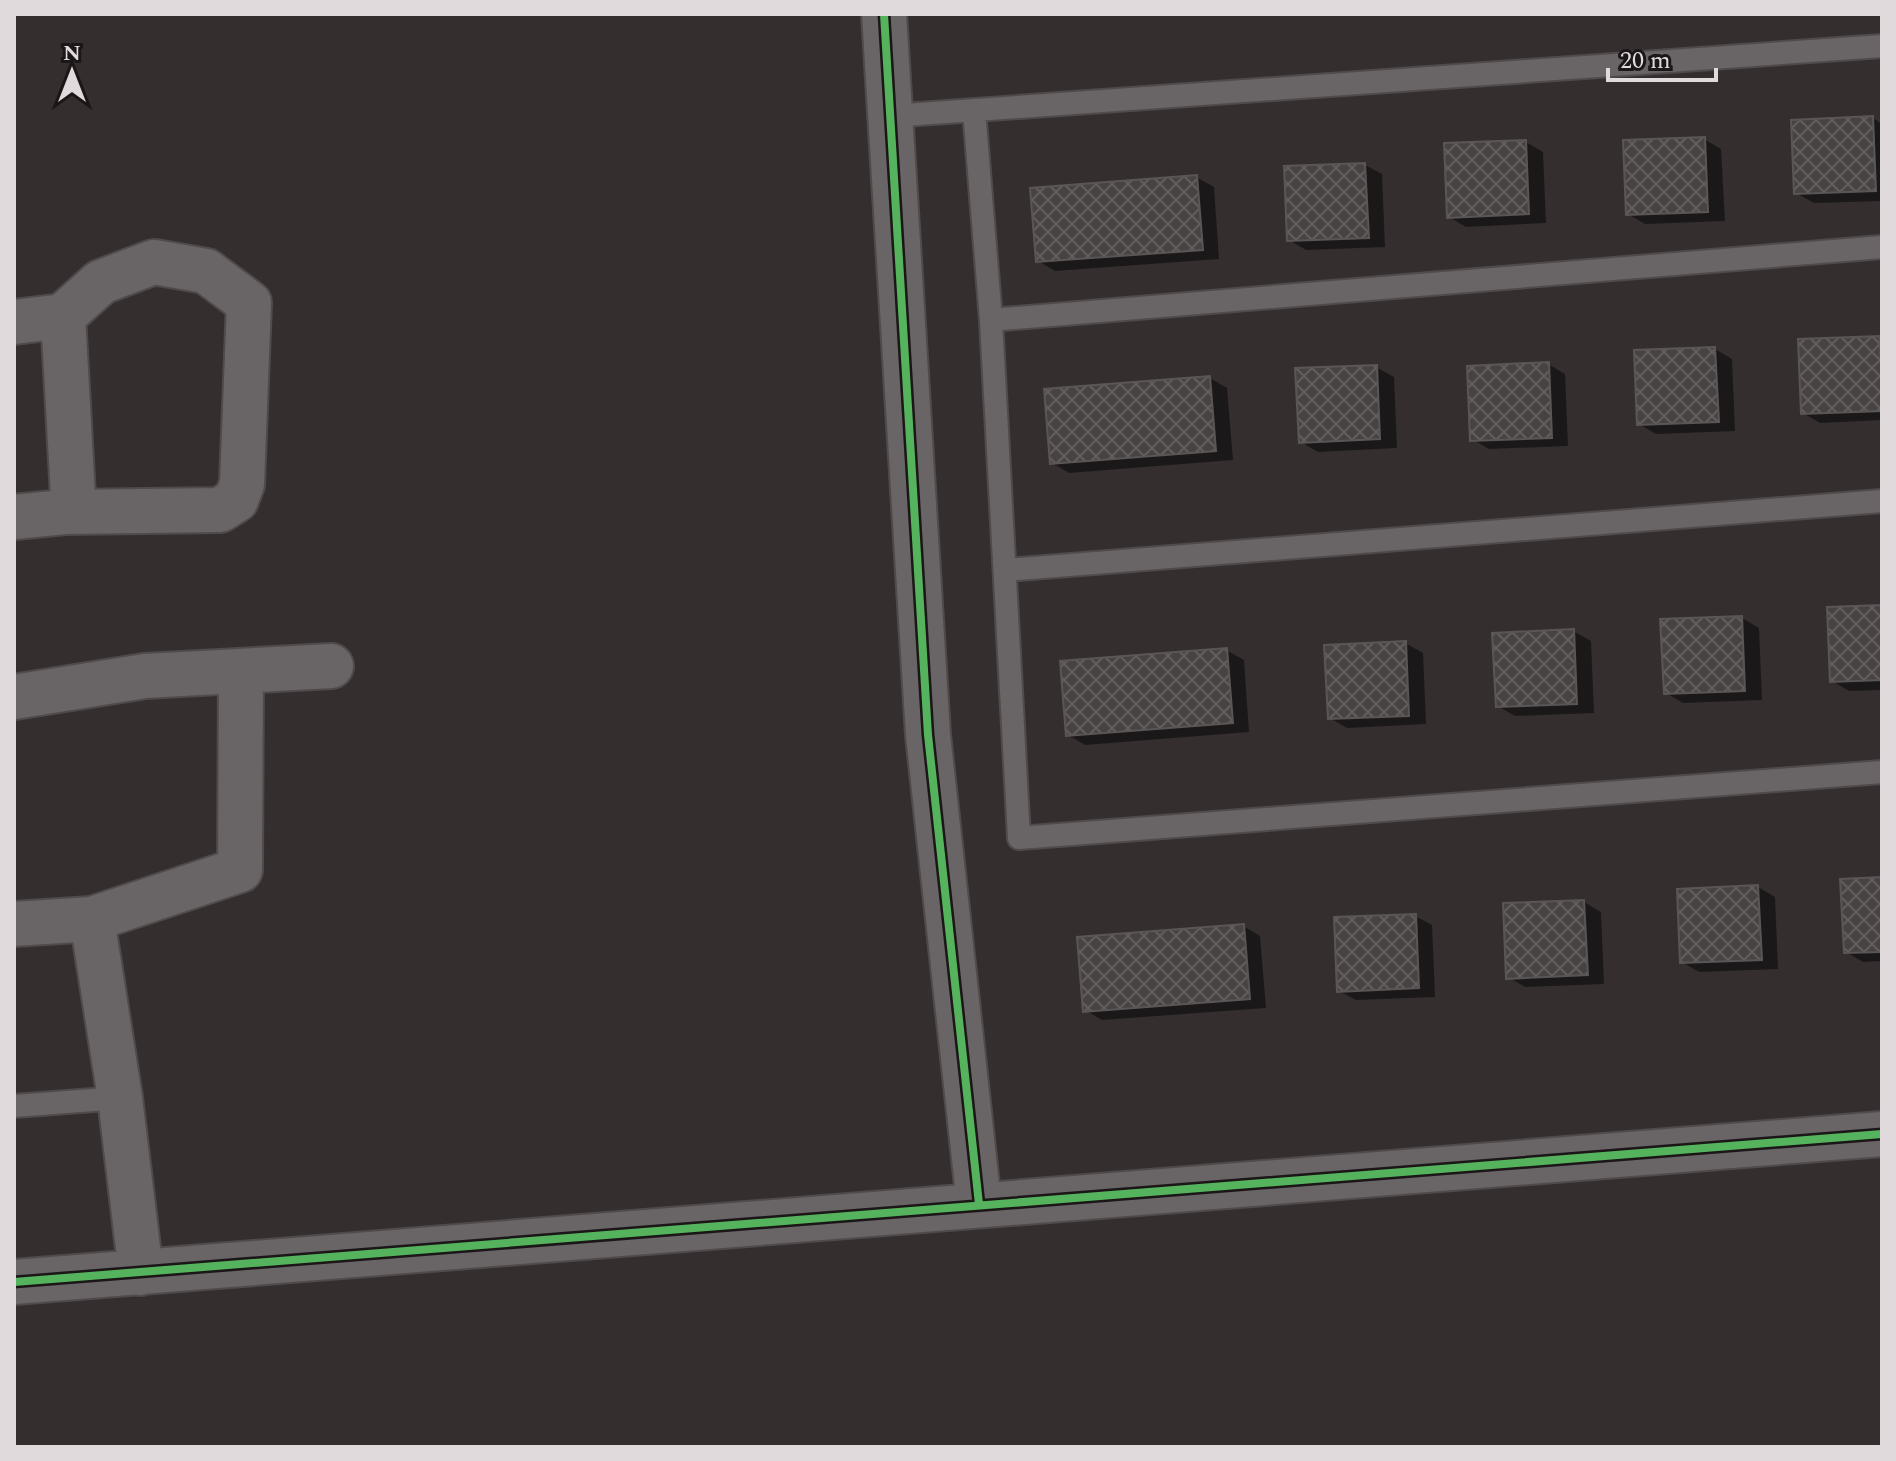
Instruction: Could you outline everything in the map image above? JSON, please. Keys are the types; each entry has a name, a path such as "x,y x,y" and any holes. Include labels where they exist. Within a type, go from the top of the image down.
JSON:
{"street":[{"path":"884,14 928,735 979,1204"},
{"path":"14,322 63,316 101,282 154,262 206,271 249,303 242,484 236,500 220,510 65,512 14,517"},
{"path":"63,316 73,497 65,512"},
{"path":"14,697 145,676 331,666"},
{"path":"14,924 92,919 240,870 241,671"},
{"path":"92,919 120,1098 141,1273"},
{"path":"14,1282 1882,1134"}],"lane":[{"path":"890,116 1882,46"},
{"path":"974,110 991,320 1019,838 1882,772"},
{"path":"991,320 1882,247"},
{"path":"1006,570 1882,501"},
{"path":"14,1106 120,1098"}],"building":[{"path":"1873,116 1876,191 1794,194 1791,120"},
{"path":"1705,137 1708,212 1626,215 1623,140"},
{"path":"1526,140 1529,214 1447,218 1444,143"},
{"path":"1365,163 1369,238 1287,241 1284,166"},
{"path":"1197,175 1203,250 1036,262 1030,188"},
{"path":"1880,336 1882,411 1801,414 1798,339"},
{"path":"1715,347 1719,422 1637,425 1634,350"},
{"path":"1549,362 1552,438 1470,441 1467,366"},
{"path":"1377,365 1380,439 1299,443 1295,368"},
{"path":"1210,376 1216,451 1050,464 1044,389"},
{"path":"1882,605 1882,680 1830,682 1827,607"},
{"path":"1742,616 1745,691 1664,694 1660,619"},
{"path":"1574,629 1577,704 1496,707 1492,633"},
{"path":"1406,641 1409,716 1328,719 1324,645"},
{"path":"1227,648 1233,723 1066,736 1060,661"},
{"path":"1882,877 1882,952 1844,953 1840,879"},
{"path":"1758,885 1762,960 1680,963 1677,889"},
{"path":"1584,900 1588,975 1506,979 1503,903"},
{"path":"1416,914 1419,988 1337,992 1334,917"},
{"path":"1244,924 1250,999 1083,1012 1077,937"}],"cycle path":[{"path":"884,14 928,735 979,1204"},
{"path":"14,1282 1882,1134"}]}
